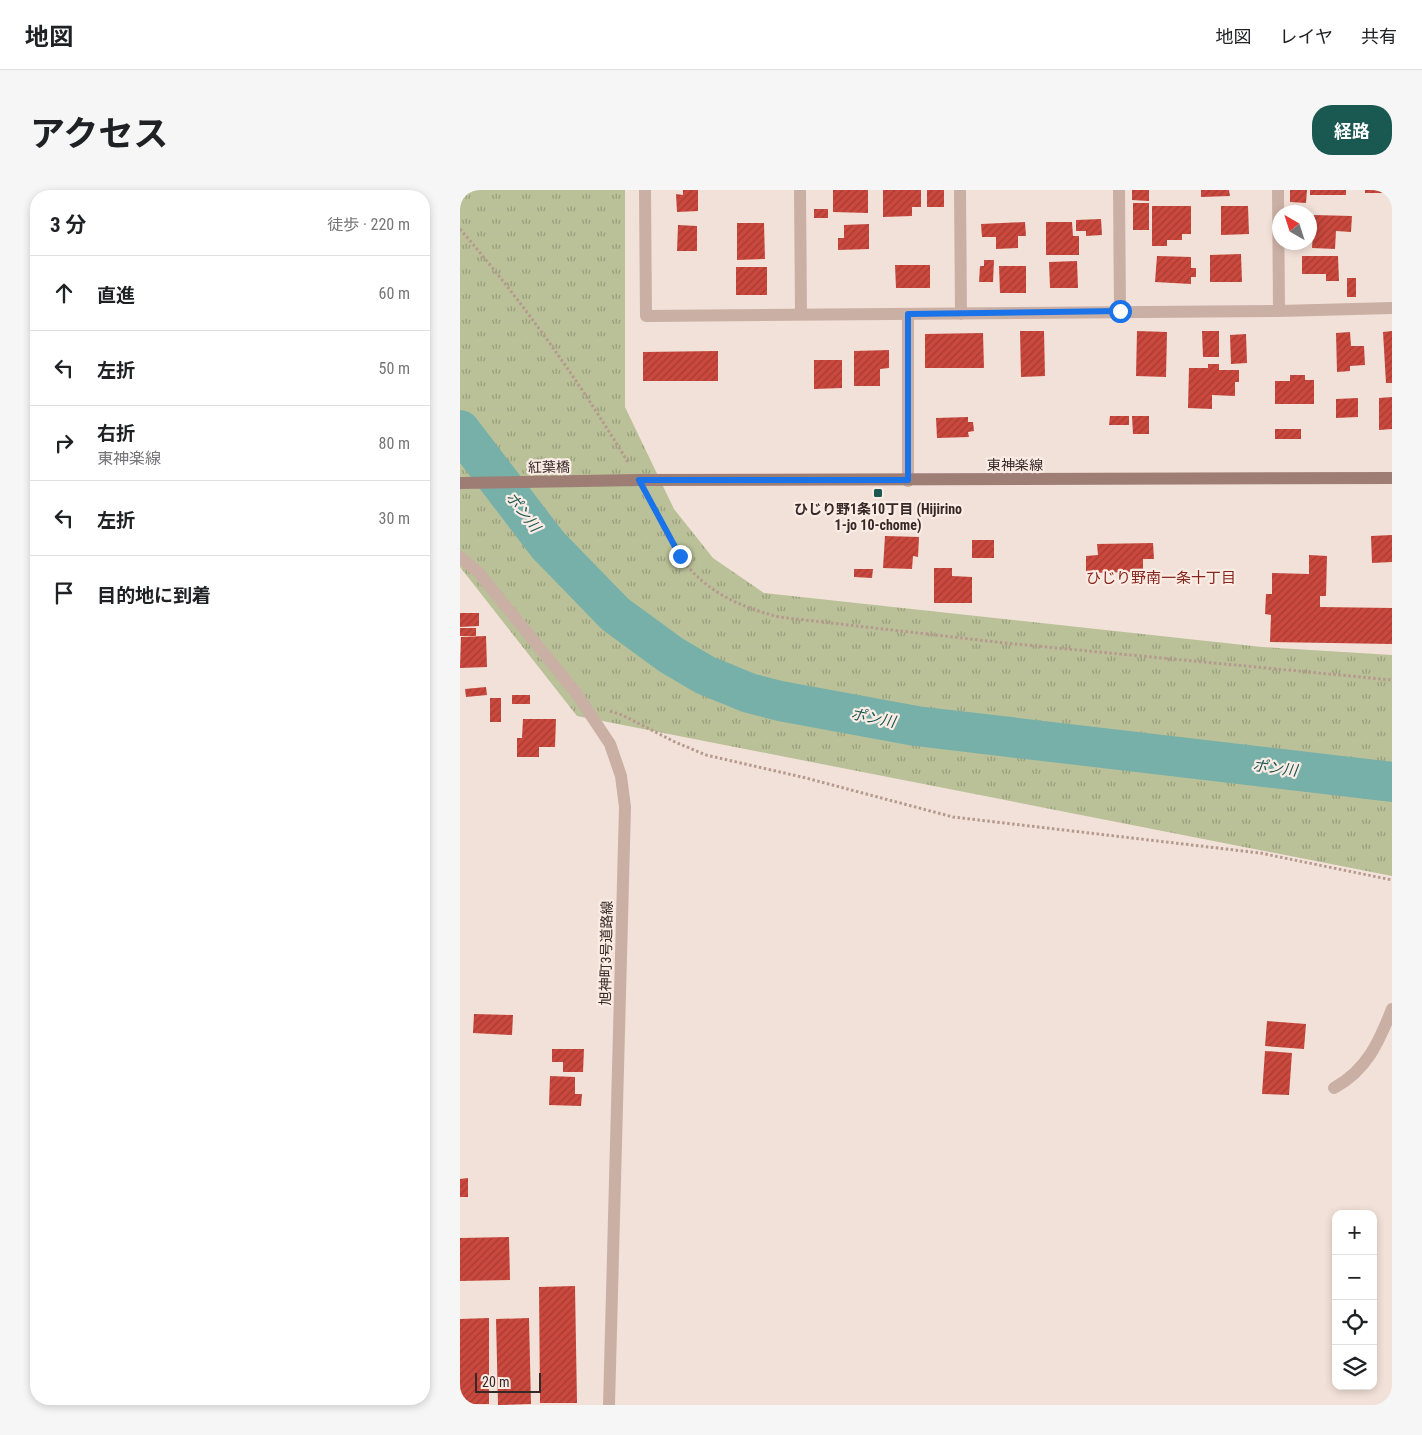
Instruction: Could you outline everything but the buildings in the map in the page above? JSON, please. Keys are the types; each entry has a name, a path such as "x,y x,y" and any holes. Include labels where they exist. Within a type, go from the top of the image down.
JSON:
{"main road":[{"name":"東神楽線","path":"636,480 1392,478"},
{"name":"紅葉橋","path":"460,484 636,480"}],"street":[{"path":"645,190 646,316 1278,311 1392,308"},
{"path":"800,190 801,314"},
{"path":"960,190 961,314"},
{"path":"1119,190 1120,311"},
{"path":"1278,190 1278,311"},
{"path":"908,314 908,480"},
{"name":"旭神町3号道路線","path":"460,557 478,572 570,685 610,744 620,776 625,808 609,1405"},
{"path":"1334,1088 1349,1080 1361,1067 1380,1040 1392,1009"}],"path":[{"path":"460,228 497,272 558,355 636,480 680,556 713,591 755,611 779,617 1005,643 1392,680"},
{"path":"589,712 612,712 706,755 806,778 953,817 1260,853 1392,880"}],"green space":[{"path":"460,190 625,190 625,407 674,509 713,558 764,593 1262,647 1392,655 1392,876 577,716 460,567"}],"waterway":[{"name":"ポン川","path":"460,430 548,545 615,614 671,655 705,675 749,693 780,701 916,726 1392,782"}],"place":[{"name":"ひじり野1条10丁目 (Hijirino 1-jo 10-chome)","path":"878,493"}],"district":[{"name":"ひじり野南一条十丁目","path":"1161,578"}],"route":[{"path":"680,556 639,480 908,480 908,314 1120,311"}]}
